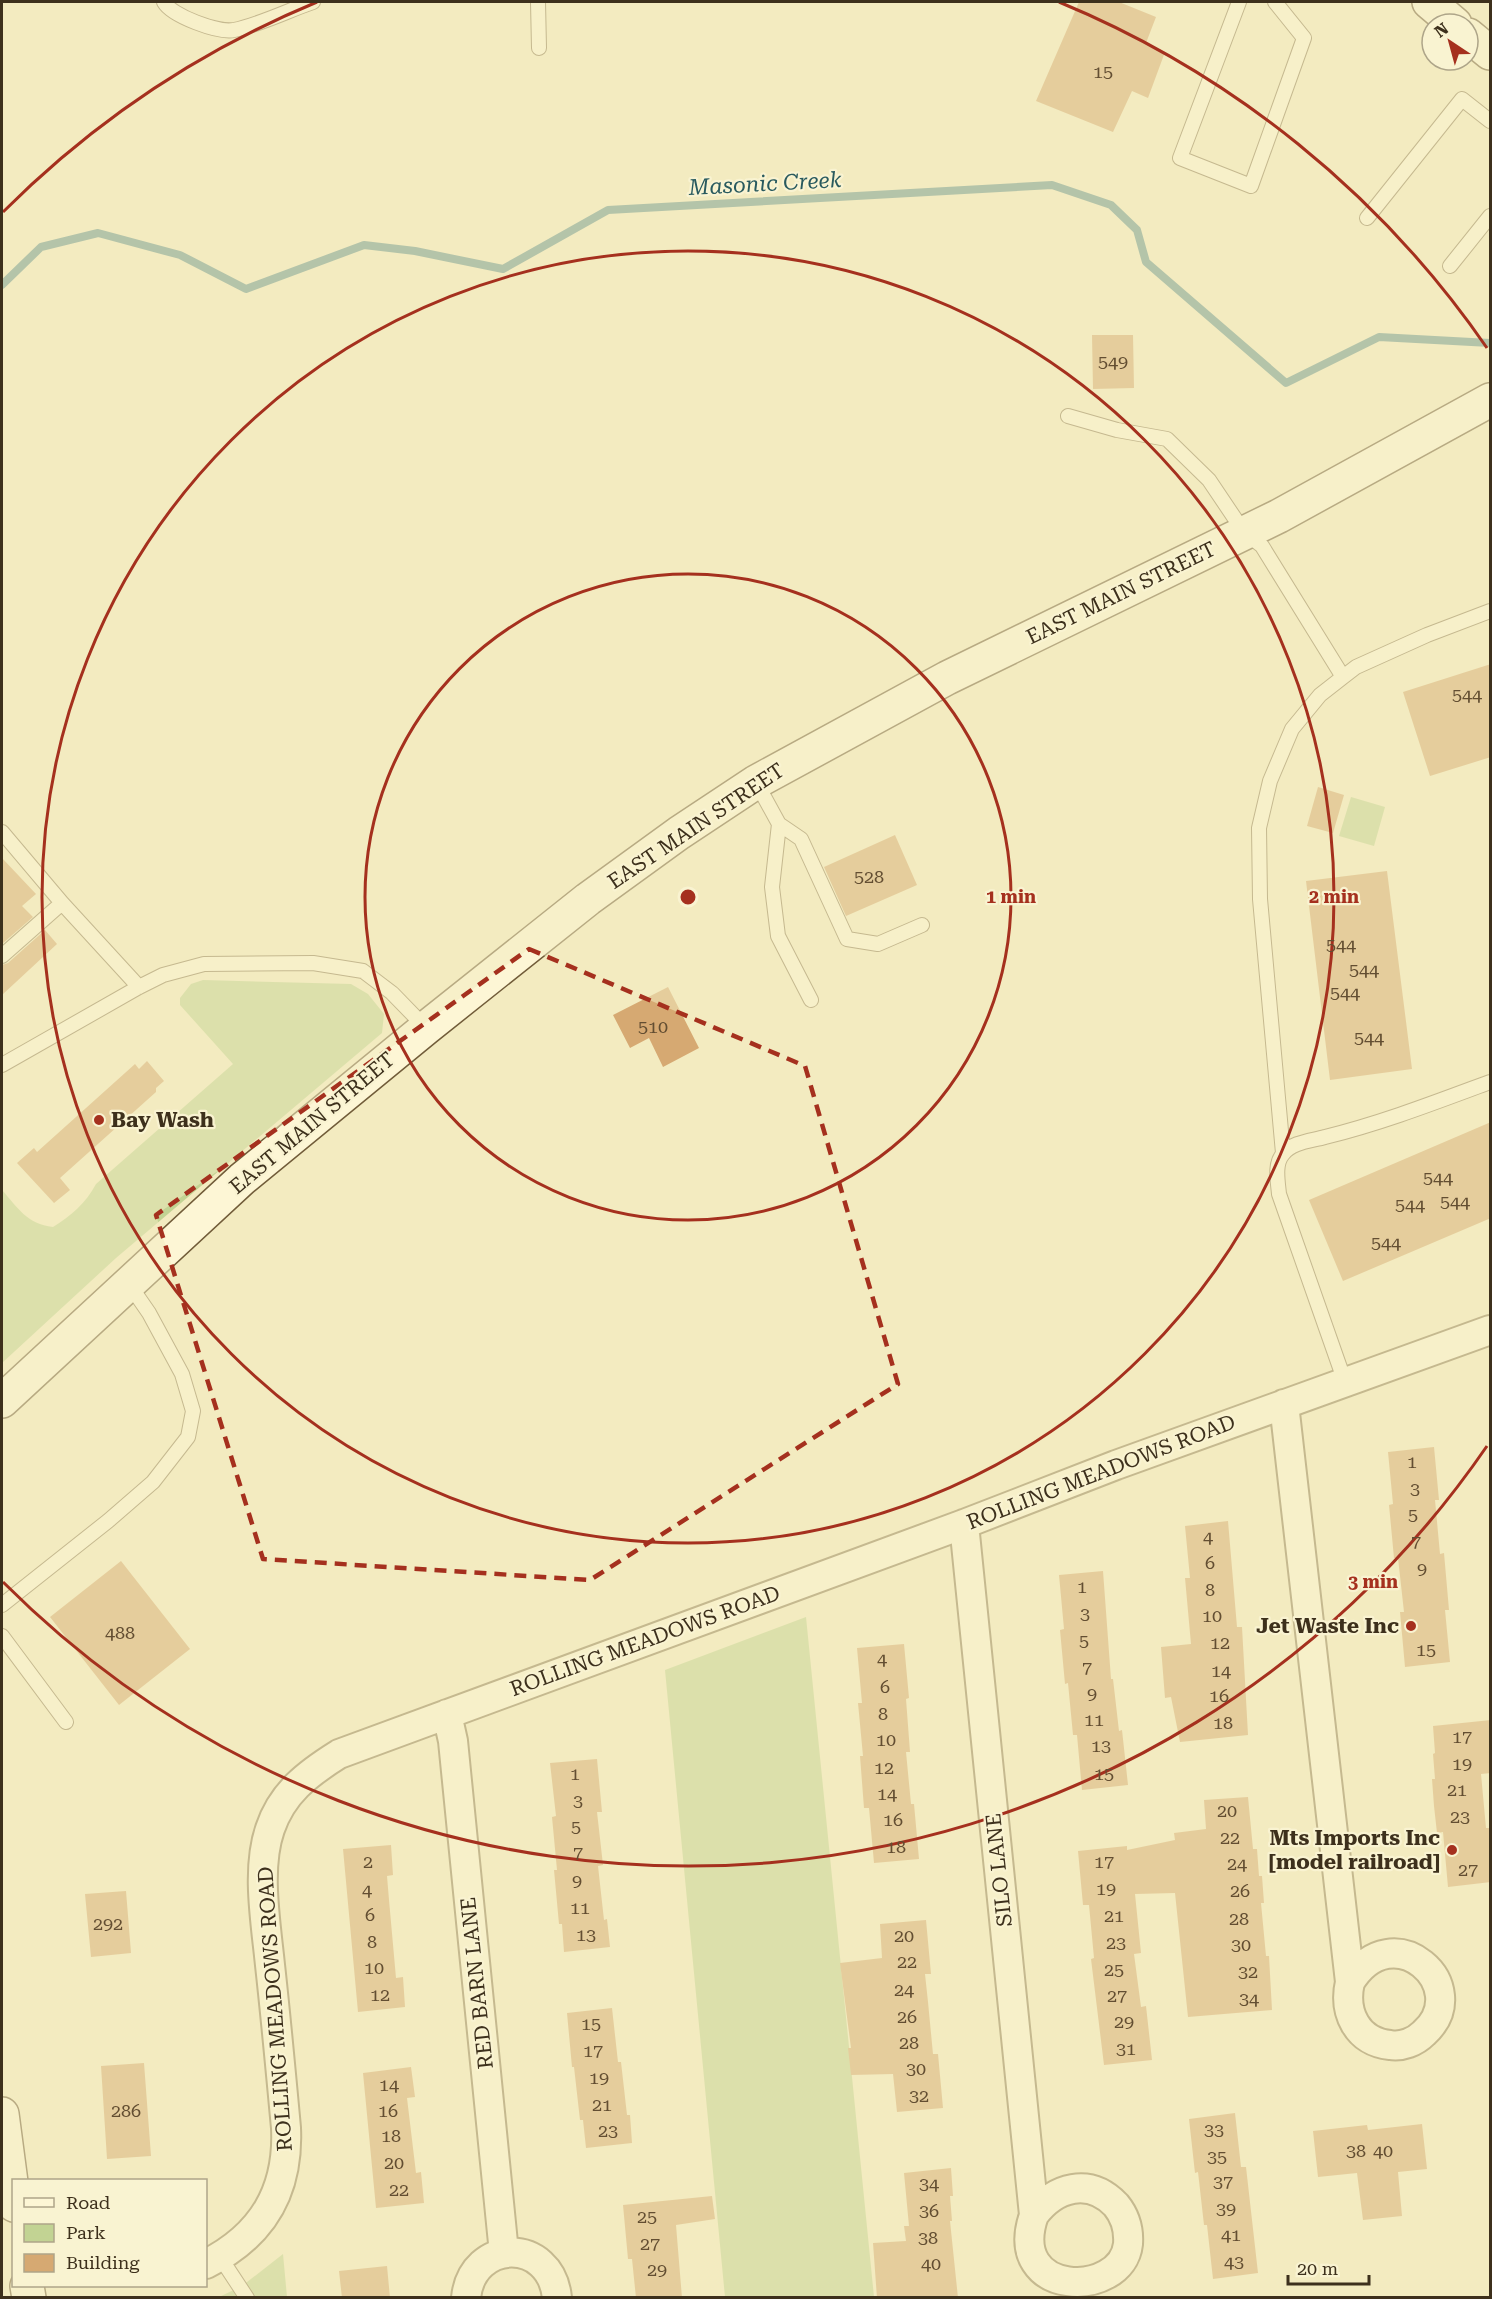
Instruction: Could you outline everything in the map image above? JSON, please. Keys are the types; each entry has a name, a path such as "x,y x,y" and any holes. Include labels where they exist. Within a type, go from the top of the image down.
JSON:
{"main road":[{"path":"1429,2 1441,12"},
{"name":"EAST MAIN STREET","path":"2,1401 242,1179 588,898 679,833 756,782 947,678 1279,516 1491,400"},
{"path":"2,2114 12,2190"}],"street":[{"name":"ROLLING MEADOWS ROAD","path":"213,2260 236,2246 265,2215 283,2177 287,2153 264,1902 264,1854 269,1831 286,1797 310,1771 339,1754 1284,1404 1491,1330"},
{"path":"1284,1404 1350,1982"},
{"name":"SILO LANE","path":"964,1524 1034,2215"},
{"name":"RED BARN LANE","path":"447,1714 453,1741 504,2253"},
{"path":"466,2298 467,2286 476,2269 492,2257 517,2252 541,2262 553,2278 557,2298"}],"lane":[{"path":"164,2 168,9 193,22 232,31 313,2"},
{"path":"538,2 539,48"},
{"path":"1239,2 1180,158 1251,186 1304,38 1275,2"},
{"path":"1367,218 1462,99 1491,121"},
{"path":"1450,266 1491,216"},
{"path":"1068,416 1117,430 1167,439 1209,480 1245,532 1262,546 1343,677"},
{"path":"1345,1382 1279,1194 1277,1174 1283,1153 1260,899 1259,828 1270,781 1292,729 1320,695 1356,667 1427,635 1491,611"},
{"path":"756,782 778,824 801,839 847,939 878,944 922,925"},
{"path":"778,824 771,887 778,936 811,999"},
{"path":"4,840 139,987"},
{"path":"2,956 62,903"},
{"path":"2,1065 163,975 204,964 313,963 363,971 392,993 426,1028"},
{"path":"1283,1153 1296,1144 1365,1128 1491,1082"},
{"path":"2,1605 108,1521 153,1482 188,1437 193,1411 182,1374 149,1313 129,1284"},
{"path":"2,1636 66,1722"},
{"path":"213,2260 246,2298"}],"highlighted area":[{"path":"529,949 805,1066 898,1384 590,1580 263,1559 156,1215"}],"green space":[{"path":"1351,797 1385,807 1374,846 1339,836"},
{"path":"203,980 351,984 368,994 384,1014 382,1033 116,1258 2,1363 2,1190 30,1219 53,1227 78,1208 96,1184 233,1064 180,1005 180,998 191,984"},
{"path":"806,1617 874,2297 725,2297 665,1670"},
{"path":"283,2254 287,2297 217,2298 242,2286"}],"building":[{"path":"1079,2 1119,2 1156,17 1146,43 1165,52 1148,98 1132,91 1113,132 1036,101"},
{"path":"1092,335 1133,335 1134,388 1093,389"},
{"path":"1491,664 1491,757 1430,776 1403,692"},
{"path":"1318,787 1344,795 1333,833 1307,826"},
{"path":"895,835 917,885 846,916 824,867"},
{"path":"2,858 36,894 22,906 33,917 2,944"},
{"path":"1387,871 1412,1069 1330,1080 1306,881"},
{"path":"45,930 57,944 2,995 2,965 8,963"},
{"path":"668,987 699,1048 663,1067 649,1038 630,1048 613,1015"},
{"name":"Bay Wash","path":"147,1061 164,1081 156,1088 156,1092 60,1178 70,1190 54,1203 17,1163 34,1148 37,1152 135,1064 139,1069"},
{"path":"1491,1122 1491,1218 1343,1281 1309,1200"},
{"path":"1434,1447 1439,1500 1435,1500 1440,1554 1444,1553 1449,1610 1445,1610 1450,1662 1405,1667 1400,1612 1404,1612 1398,1558 1394,1558 1389,1505 1393,1504 1388,1452"},
{"path":"1228,1521 1237,1627 1242,1627 1248,1735 1180,1742 1171,1697 1165,1698 1161,1647 1191,1644 1185,1578 1190,1578 1185,1526"},
{"path":"121,1561 190,1649 119,1705 50,1617"},
{"path":"1103,1571 1111,1679 1113,1679 1119,1731 1122,1730 1128,1785 1082,1790 1077,1735 1073,1735 1068,1683 1065,1684 1060,1630 1064,1629 1059,1575"},
{"path":"904,1644 909,1698 906,1699 910,1752 906,1752 919,1859 874,1863 869,1808 864,1808 860,1756 863,1756 858,1703 862,1703 857,1648"},
{"path":"1491,1720 1491,1773 1481,1774 1486,1828 1489,1828 1491,1841 1491,1882 1448,1887 1443,1832 1437,1833 1434,1806 1433,1726"},
{"path":"597,1759 602,1812 597,1812 603,1865 598,1866 604,1920 607,1919 610,1947 564,1952 554,1870 557,1870 552,1817 556,1816 550,1763"},
{"path":"1248,1797 1253,1849 1257,1849 1259,1876 1262,1876 1264,1903 1261,1903 1266,1956 1269,1956 1272,2010 1188,2017 1175,1893 1135,1894 1141,1953 1134,1954 1141,2007 1146,2006 1152,2060 1104,2065 1091,1959 1094,1958 1089,1905 1083,1905 1078,1851 1127,1846 1127,1850 1175,1840 1174,1833 1206,1829 1204,1800"},
{"path":"391,1845 393,1875 387,1876 389,1900 396,1978 403,1977 405,2007 358,2012 343,1849"},
{"path":"126,1891 131,1953 91,1957 85,1894"},
{"path":"926,1920 931,1974 925,1974 933,2054 938,2054 943,2108 897,2112 893,2074 851,2075 848,2048 851,2048 840,1963 882,1958 880,1924"},
{"path":"612,2008 618,2062 621,2062 627,2115 630,2115 632,2143 586,2148 583,2120 580,2120 574,2067 572,2067 567,2013"},
{"path":"144,2063 151,2156 107,2159 101,2066"},
{"path":"411,2067 415,2097 407,2098 416,2173 421,2172 424,2203 376,2208 363,2073"},
{"path":"1235,2113 1241,2167 1246,2167 1258,2273 1213,2279 1198,2172 1195,2173 1189,2119"},
{"path":"1422,2124 1427,2169 1398,2172 1402,2216 1363,2220 1357,2173 1318,2177 1313,2131 1367,2125 1368,2130"},
{"path":"951,2168 953,2196 950,2196 952,2221 950,2221 958,2298 877,2298 873,2243 906,2241 904,2226 909,2226 904,2173"},
{"path":"712,2196 715,2219 676,2225 682,2298 636,2298 632,2259 628,2259 623,2205"},
{"path":"387,2266 390,2298 342,2298 339,2271"}],"waterway":[{"name":"Masonic Creek","path":"2,285 41,247 98,233 180,255 246,289 364,245 415,251 503,269 608,210 1052,185 1111,205 1137,230 1146,262 1286,383 1379,337 1490,343"}],"place":[{"name":"Bay Wash","path":"99,1120"},
{"name":"Jet Waste Inc","path":"1411,1626"},
{"name":"Mts Imports Inc [model railroad]","path":"1452,1850"}]}
